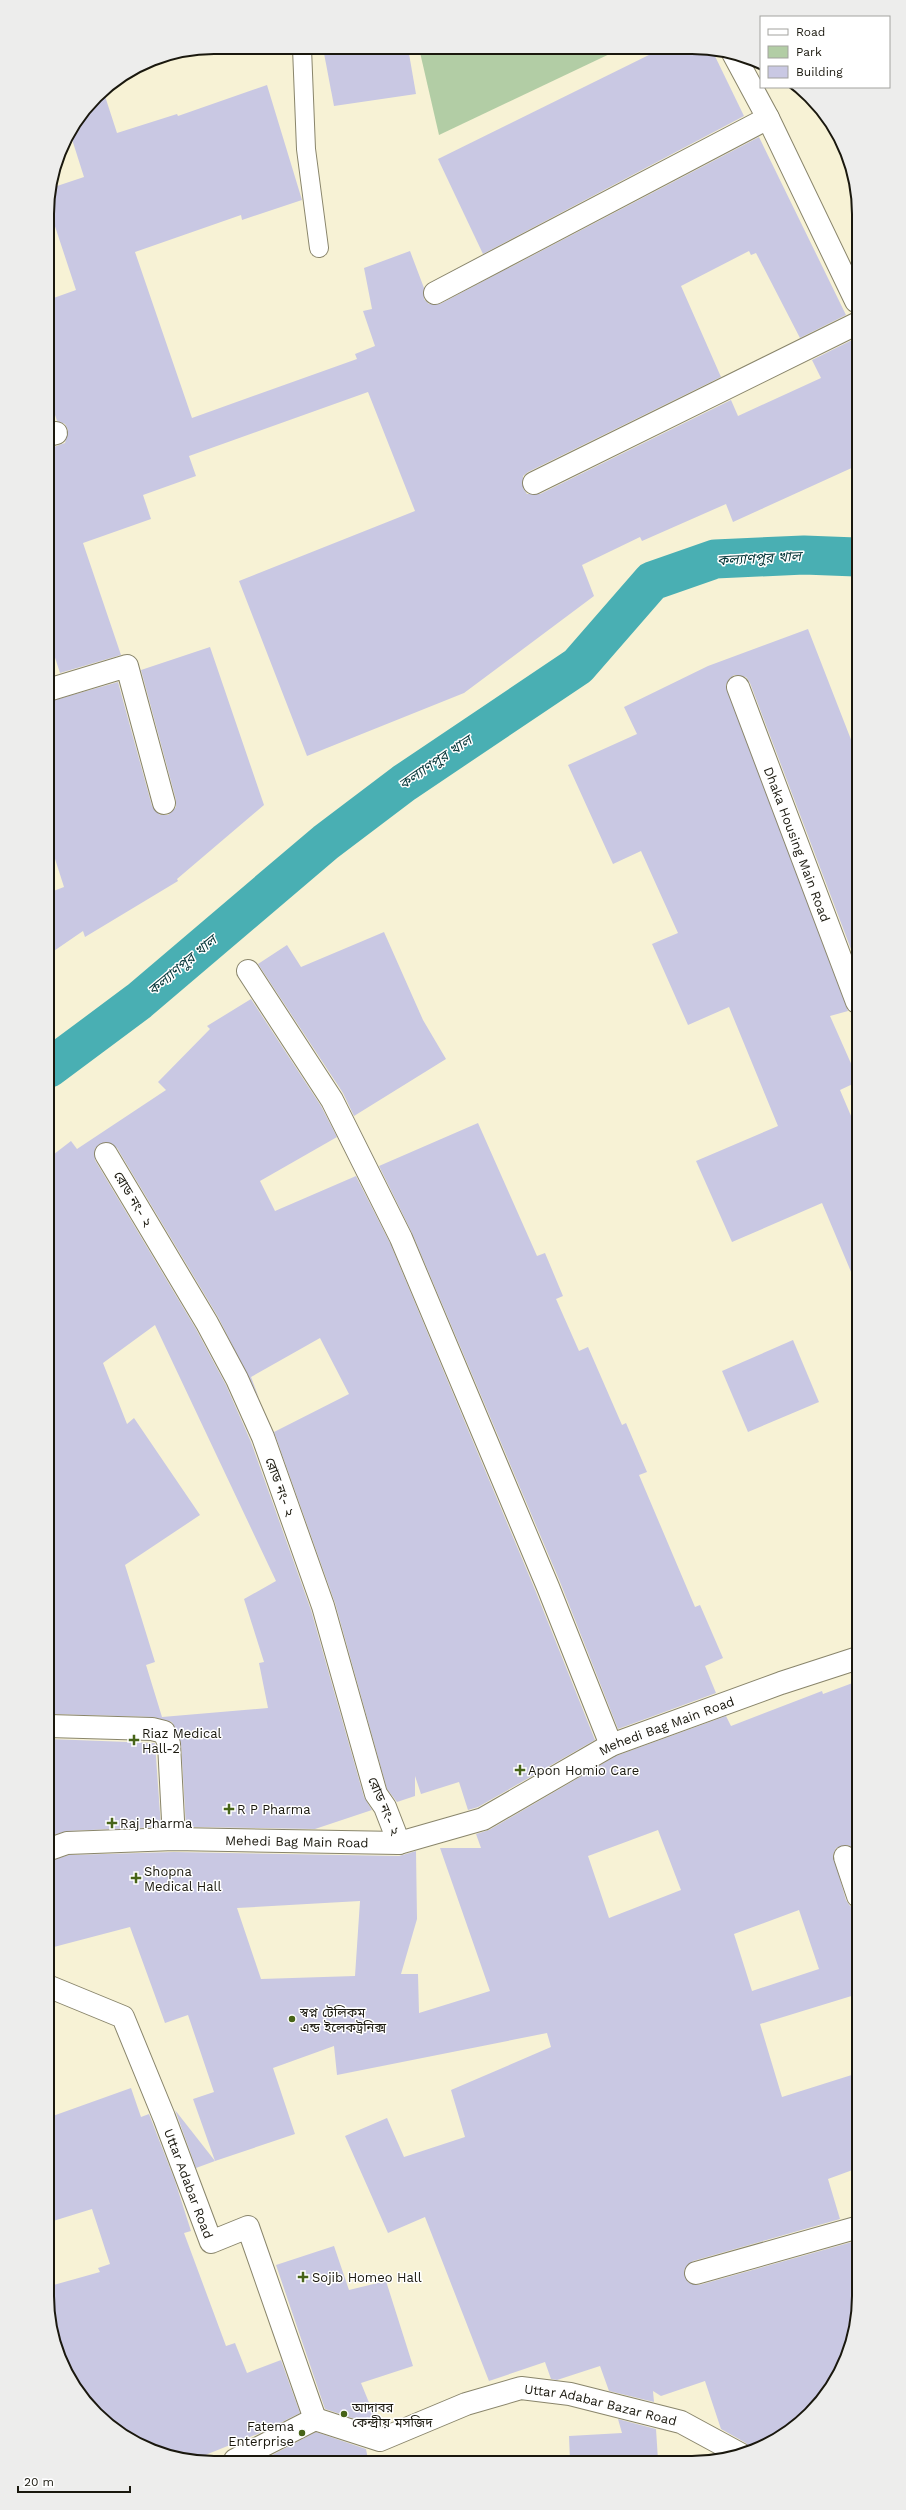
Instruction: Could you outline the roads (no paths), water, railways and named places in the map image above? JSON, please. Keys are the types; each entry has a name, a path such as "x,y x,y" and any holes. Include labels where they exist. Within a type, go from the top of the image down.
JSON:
{"street":[{"path":"737,60 768,118 852,293"},
{"path":"435,293 768,118"},
{"path":"534,483 852,326"},
{"path":"54,688 127,666 164,803"},
{"name":"Dhaka Housing Main Road","path":"738,687 852,989"},
{"path":"248,971 332,1100 401,1238 548,1587 611,1745"},
{"name":"রোড নং- ২","path":"106,1154 207,1323 237,1379 263,1437 323,1606 376,1794 385,1807 400,1843"},
{"name":"Mehedi Bag Main Road","path":"58,1846 174,1839 400,1843 483,1819 611,1745 781,1683 852,1660"},
{"path":"54,1726 152,1729 164,1732 169,1744 174,1839"},
{"path":"845,1857 852,1878"},
{"name":"Uttar Adabar Road","path":"54,1989 123,2017 164,2117 211,2242 248,2227 315,2418"},
{"path":"696,2272 852,2228"},
{"name":"Uttar Adabar Bazar Road","path":"315,2418 380,2440 466,2404 521,2388 570,2394 681,2422 734,2451"},
{"path":"243,2456 315,2418"}],"lane":[{"path":"302,54 306,149 319,248"}],"waterway":[{"name":"কল্যাণপুর খাল","path":"54,1064 139,1001 326,842 404,783 578,666 652,581 715,559 804,555 852,557"}],"place":[{"name":"Riaz Medical Hall-2","path":"134,1740"},
{"name":"Apon Homio Care","path":"520,1770"},
{"name":"R P Pharma","path":"229,1809"},
{"name":"Raj Pharma","path":"112,1823"},
{"name":"Shopna Medical Hall","path":"136,1878"},
{"name":"স্বপ্ন টেলিকম এন্ড ইলেকট্রনিক্স","path":"292,2019"},
{"name":"Sojib Homeo Hall","path":"303,2277"},
{"name":"আদাবর কেন্দ্রীয় মসজিদ","path":"344,2414"},
{"name":"Fatema Enterprise","path":"302,2433"}]}
